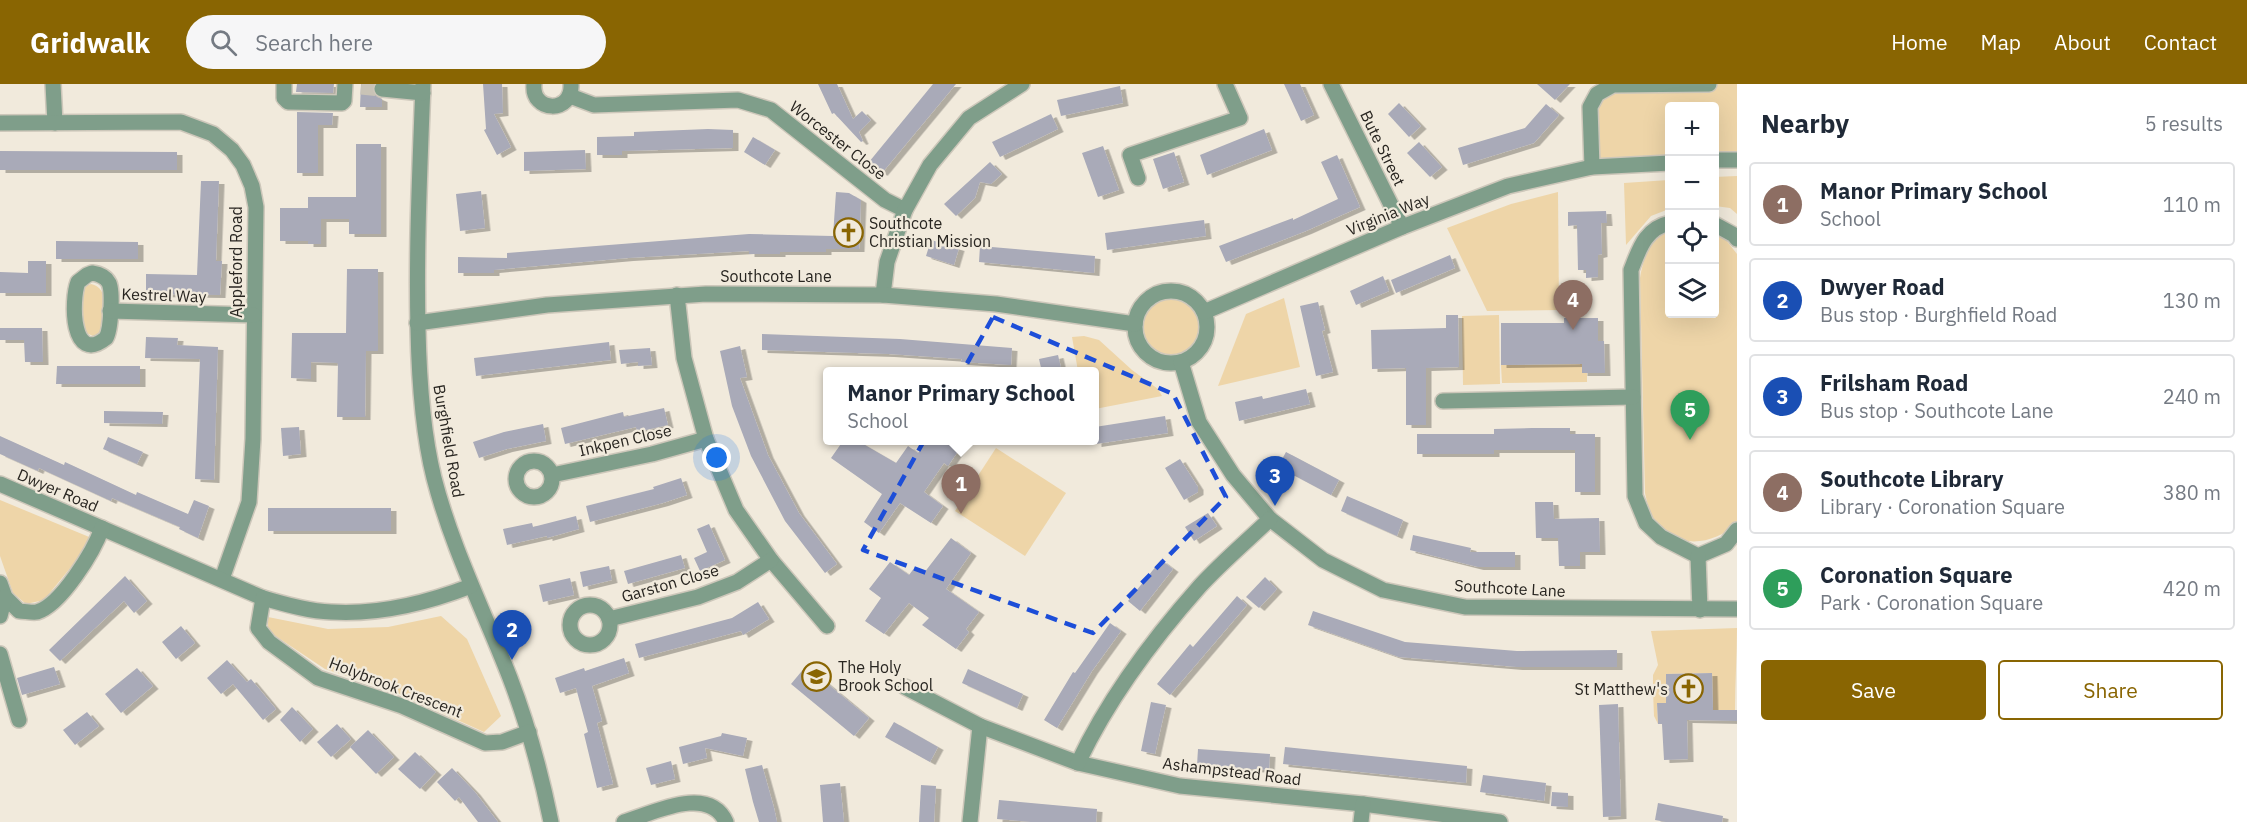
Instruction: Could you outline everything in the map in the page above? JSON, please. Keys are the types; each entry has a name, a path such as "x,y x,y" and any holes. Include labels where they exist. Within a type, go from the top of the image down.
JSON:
{"street":[{"path":"53,84 55,123"},
{"path":"284,84 284,98 288,102 342,103 350,86"},
{"name":"Worcester Close","path":"534,84 538,100 549,106 561,105 570,90 594,105 738,100 771,110 885,200 905,210"},
{"path":"883,295 887,262 905,210 930,165 969,118 1022,84"},
{"path":"1138,178 1130,155 1240,118 1225,84"},
{"name":"Bute Street","path":"1332,84 1402,227"},
{"path":"1592,167 1590,107 1597,94 1613,85 1709,84"},
{"path":"382,90 423,88"},
{"name":"Burghfield Road","path":"423,88 416,289 421,400 434,475 444,515 509,676 529,732 551,822"},
{"name":"Appleford Road","path":"0,123 181,123 213,134 232,150 243,165 252,186 256,207 253,439 249,502 222,579"},
{"path":"1719,160 1737,160"},
{"name":"Virginia Way","path":"1204,312 1402,227 1508,186 1592,167 1665,162"},
{"path":"1665,224 1641,242 1631,270 1635,496 1646,523 1661,537 1698,556"},
{"path":"1719,227 1734,235 1737,240"},
{"path":"1176,291 1197,302 1204,312 1207,332 1200,349 1191,358 1168,364 1157,361 1140,347 1135,336 1135,324 1138,312 1146,301 1164,292 1176,291"},
{"name":"Southcote Lane","path":"417,323 548,305 706,294 883,295 996,304 1135,324"},
{"path":"677,295 684,358 706,439 736,510 771,560 826,626"},
{"name":"Kestrel Way","path":"110,311 254,315"},
{"name":"Southcote Lane","path":"1181,362 1199,422 1233,475 1269,519 1323,560 1383,590 1465,607 1737,609"},
{"path":"1443,401 1633,397"},
{"name":"Inkpen Close","path":"552,476 706,439"},
{"name":"Dwyer Road","path":"0,484 263,598 306,609 332,612 401,607 471,586"},
{"path":"1078,763 1092,734 1154,641 1202,584 1269,519"},
{"name":"Dwyer Road","path":"2,590 19,611 37,612 55,600 84,566 102,528"},
{"path":"1698,556 1726,543 1737,531"},
{"path":"1698,556 1700,609"},
{"name":"Garston Close","path":"609,619 698,597 737,582 771,560"},
{"name":"Dwyer Road","path":"0,616 2,590"},
{"name":"Holybrook Crescent","path":"263,598 258,628 268,642 318,678 402,706 485,742 502,742 529,732"},
{"path":"0,654 19,720"},
{"name":"Ashampstead Road","path":"905,687 980,726 1078,763 1180,786 1363,804 1500,822"},
{"path":"970,822 972,783 980,726"},
{"path":"624,822 691,801 710,804 726,822"},
{"path":"1361,822 1363,804"}],"highlighted area":[{"path":"993,317 1173,394 1226,497 1093,633 863,550"}],"shaded area":[{"path":"1660,84 1737,84 1737,160 1719,160 1719,102 1665,102 1665,163 1592,167 1597,94"},
{"path":"1737,176 1737,214 1730,208 1719,207 1719,177"},
{"path":"1665,180 1665,211 1651,216 1626,245 1624,183"},
{"path":"1558,192 1559,310 1487,311 1447,228 1511,204"},
{"path":"1665,233 1665,318 1719,318 1719,236 1726,240 1737,254 1737,523 1727,531 1706,540 1683,540 1663,530 1652,517 1645,493 1640,278 1648,250"},
{"path":"91,284 97,286 101,291 105,305 100,333 93,336 82,331 79,304 85,287"},
{"path":"1171,298 1192,307 1201,328 1192,349 1171,358 1150,349 1141,328 1150,307"},
{"path":"1284,298 1300,367 1218,386 1246,314"},
{"path":"1499,315 1500,384 1463,385 1462,316"},
{"path":"1084,336 1099,340 1132,370 1158,389 1162,396 1099,408 1099,367 1077,367 1072,337"},
{"path":"1582,359 1582,373 1587,373 1587,382 1502,383 1501,365 1565,364"},
{"path":"996,448 1066,493 1025,556 955,511"},
{"path":"0,500 94,539 44,600 26,604 13,593 0,556"},
{"path":"441,616 467,639 501,716 484,732 393,691 325,669 268,631 268,617 328,629 388,627"},
{"path":"1737,628 1735,710 1713,710 1712,673 1666,674 1666,703 1657,703 1658,724 1654,716 1653,675 1658,665 1651,631"}],"building":[{"path":"297,84 334,84 333,93 296,92"},
{"path":"361,84 374,84 373,92 382,99 382,107 360,107"},
{"path":"483,84 502,84 503,113 494,114 511,147 497,155 484,130 486,129"},
{"path":"818,84 837,84 853,119 862,111 871,120 859,132 863,141 861,142 834,113 832,114"},
{"path":"933,84 956,84 882,173 869,162"},
{"path":"1284,84 1300,84 1314,115 1301,121"},
{"path":"1537,84 1570,84 1555,100"},
{"path":"1120,86 1123,103 1061,116 1057,100"},
{"path":"1399,103 1421,126 1409,137 1388,114"},
{"path":"1546,104 1559,115 1534,143 1463,165 1458,148 1525,128"},
{"path":"297,112 333,113 332,125 318,125 318,173 297,173"},
{"path":"1051,114 1058,129 1000,157 992,142"},
{"path":"1264,129 1272,150 1207,175 1200,155"},
{"path":"733,130 733,148 622,151 622,155 597,155 597,137 634,136 634,132"},
{"path":"753,137 775,150 765,165 744,152"},
{"path":"1419,142 1442,167 1430,177 1407,153"},
{"path":"356,144 381,144 381,234 349,234 349,219 321,219 321,244 308,244 308,241 280,241 280,208 308,208 308,197 356,197"},
{"path":"1103,146 1119,190 1098,197 1082,153"},
{"path":"585,150 586,169 524,171 524,152"},
{"path":"0,151 177,152 177,170 0,170"},
{"path":"1174,152 1184,182 1163,189 1153,159"},
{"path":"1337,155 1360,207 1226,262 1219,246 1293,218 1293,220 1338,199 1321,162"},
{"path":"990,162 1002,174 991,184 980,182 975,198 956,216 944,204"},
{"path":"201,181 219,181 216,261 222,261 220,295 146,294 146,274 197,275"},
{"path":"481,191 485,228 460,231 456,194"},
{"path":"836,192 849,193 861,200 859,249 826,249 826,252 780,252 780,254 749,254 749,251 628,258 494,270 494,273 458,273 458,257 507,258 507,253 749,234 833,236"},
{"path":"1606,211 1607,223 1601,223 1602,254 1598,255 1598,277 1586,278 1586,270 1578,270 1577,225 1568,226 1568,212"},
{"path":"1204,220 1206,236 1107,250 1105,233"},
{"path":"931,240 959,248 954,265 926,256"},
{"path":"56,241 138,242 138,259 56,259"},
{"path":"980,246 1095,256 1094,273 979,262"},
{"path":"1450,255 1455,268 1396,293 1391,280"},
{"path":"28,261 46,261 46,293 0,293 0,272 28,273"},
{"path":"347,269 378,269 378,351 366,351 365,417 337,417 338,363 311,362 311,379 291,378 292,333 346,333"},
{"path":"1383,276 1389,291 1356,305 1350,291"},
{"path":"1318,302 1325,330 1322,331 1333,372 1316,376 1300,306"},
{"path":"1446,315 1458,315 1459,367 1426,368 1426,425 1406,425 1406,368 1372,369 1371,330 1446,328"},
{"path":"1564,318 1598,318 1598,341 1604,341 1605,373 1582,373 1582,364 1501,365 1501,323 1564,323"},
{"path":"0,328 42,328 43,362 25,362 24,340 0,340"},
{"path":"762,334 900,339 1012,348 1011,365 889,354 762,350"},
{"path":"146,337 178,338 177,345 218,347 214,480 195,479 200,359 145,358"},
{"path":"609,342 611,360 476,376 474,358"},
{"path":"740,346 747,377 740,378 768,455 799,513 837,564 825,573 785,521 751,456 732,406 720,351"},
{"path":"650,348 652,365 638,366 638,362 621,364 619,350"},
{"path":"1058,355 1061,367 1041,367 1039,359"},
{"path":"57,366 140,366 140,384 56,384"},
{"path":"1306,389 1310,404 1239,421 1235,402 1262,396 1263,399"},
{"path":"664,408 668,425 637,432 636,427 565,444 561,428 623,412 624,417"},
{"path":"104,411 163,412 162,424 104,423"},
{"path":"1165,416 1168,433 1099,444 1099,426"},
{"path":"543,424 546,441 507,449 479,458 473,442 504,432"},
{"path":"299,427 301,454 283,456 281,428"},
{"path":"1570,428 1570,434 1595,434 1595,492 1575,492 1575,450 1494,450 1494,454 1417,454 1417,434 1494,434 1494,429"},
{"path":"0,436 64,465 65,462 136,495 137,492 188,514 194,500 209,506 198,538 179,529 180,527 112,498 111,501 39,468 38,471 0,454"},
{"path":"108,437 143,452 137,464 103,449"},
{"path":"840,445 865,445 896,463 908,446 918,453 923,445 962,445 948,466 944,463 924,492 943,506 931,523 900,503 879,533 864,522 882,494 831,458"},
{"path":"1286,452 1339,480 1331,495 1284,470 1280,463"},
{"path":"1180,459 1198,487 1198,492 1184,500 1165,468"},
{"path":"681,478 687,495 590,522 586,506 654,489 653,487"},
{"path":"1347,496 1403,520 1397,536 1341,511"},
{"path":"1535,502 1553,502 1554,519 1599,518 1600,552 1580,552 1580,566 1559,566 1558,538 1536,538"},
{"path":"268,508 391,508 391,531 268,531"},
{"path":"1208,513 1217,526 1194,541 1185,527"},
{"path":"576,516 579,529 547,538 547,536 507,545 503,529 532,523 533,527"},
{"path":"709,524 725,560 700,571 694,558 707,552 697,529"},
{"path":"1413,535 1471,548 1470,552 1515,552 1515,567 1478,567 1410,550"},
{"path":"951,538 971,553 946,589 979,612 966,629 969,632 956,649 922,625 929,618 909,603 884,634 865,621 881,598 869,589 890,562 909,575 915,567 924,573"},
{"path":"681,555 685,568 628,584 624,571"},
{"path":"1161,560 1173,569 1140,611 1128,601"},
{"path":"609,566 612,580 583,587 580,572"},
{"path":"125,576 147,601 134,613 124,601 60,661 49,650"},
{"path":"1265,577 1277,589 1259,608 1246,597"},
{"path":"570,578 574,595 543,602 539,585"},
{"path":"1237,596 1247,605 1170,695 1157,684 1190,644 1193,647"},
{"path":"758,602 769,619 743,635 741,631 639,658 635,644 732,618"},
{"path":"1313,611 1405,642 1517,651 1617,650 1617,667 1517,667 1399,657 1308,625"},
{"path":"1110,623 1121,631 1092,671 1057,728 1044,720 1073,672 1075,673"},
{"path":"181,626 195,643 176,659 162,642"},
{"path":"624,658 629,673 592,686 602,721 597,723 613,784 597,788 584,734 588,732 576,688 560,693 555,678"},
{"path":"227,660 247,682 251,679 276,709 263,720 233,684 221,694 207,678"},
{"path":"806,666 869,718 854,736 791,684"},
{"path":"54,667 60,684 22,695 17,678"},
{"path":"137,668 153,686 121,713 105,694"},
{"path":"968,669 1023,694 1017,708 962,683"},
{"name":"St Matthew's","path":"1712,673 1713,710 1737,710 1737,721 1687,720 1688,759 1664,760 1662,724 1658,724 1657,703 1666,703 1666,674"},
{"path":"1151,702 1166,705 1155,754 1141,751"},
{"path":"1618,704 1621,816 1603,817 1599,705"},
{"path":"292,707 313,729 300,742 280,720"},
{"path":"87,712 99,726 75,745 63,730"},
{"path":"894,722 938,747 930,762 885,737"},
{"path":"337,724 351,739 331,757 317,742"},
{"path":"368,730 394,757 376,774 350,747"},
{"path":"722,733 747,738 743,756 705,748 707,758 683,764 679,747 721,736"},
{"path":"1285,747 1467,766 1466,783 1283,764"},
{"path":"1198,749 1270,754 1269,770 1197,766"},
{"path":"415,752 436,772 420,789 398,769"},
{"path":"671,761 675,779 651,785 646,768"},
{"path":"762,765 777,822 759,822 753,802 745,769"},
{"path":"452,768 475,792 498,822 478,822 459,797 455,801 437,782"},
{"path":"1483,775 1546,783 1544,801 1480,792"},
{"path":"840,783 844,822 823,822 820,785"},
{"path":"921,785 936,786 934,822 919,822"},
{"path":"1552,792 1568,793 1568,807 1551,806"},
{"path":"999,800 1097,809 1096,822 1031,822 997,819"},
{"path":"1658,803 1723,816 1722,822 1655,820"}],"tunnel":[{"path":"361,87 382,89"}],"place":[{"name":"Southcote Christian Mission","path":"848,232"},
{"name":"Southcote Library","path":"1573,330"},
{"name":"Coronation Square","path":"1690,440"},
{"name":"Frilsham Road","path":"1275,506"},
{"name":"Manor Primary School","path":"961,514"},
{"name":"Dwyer Road","path":"512,660"},
{"name":"The Holy Brook School","path":"817,676"},
{"name":"St Matthew's","path":"1689,689"}]}
